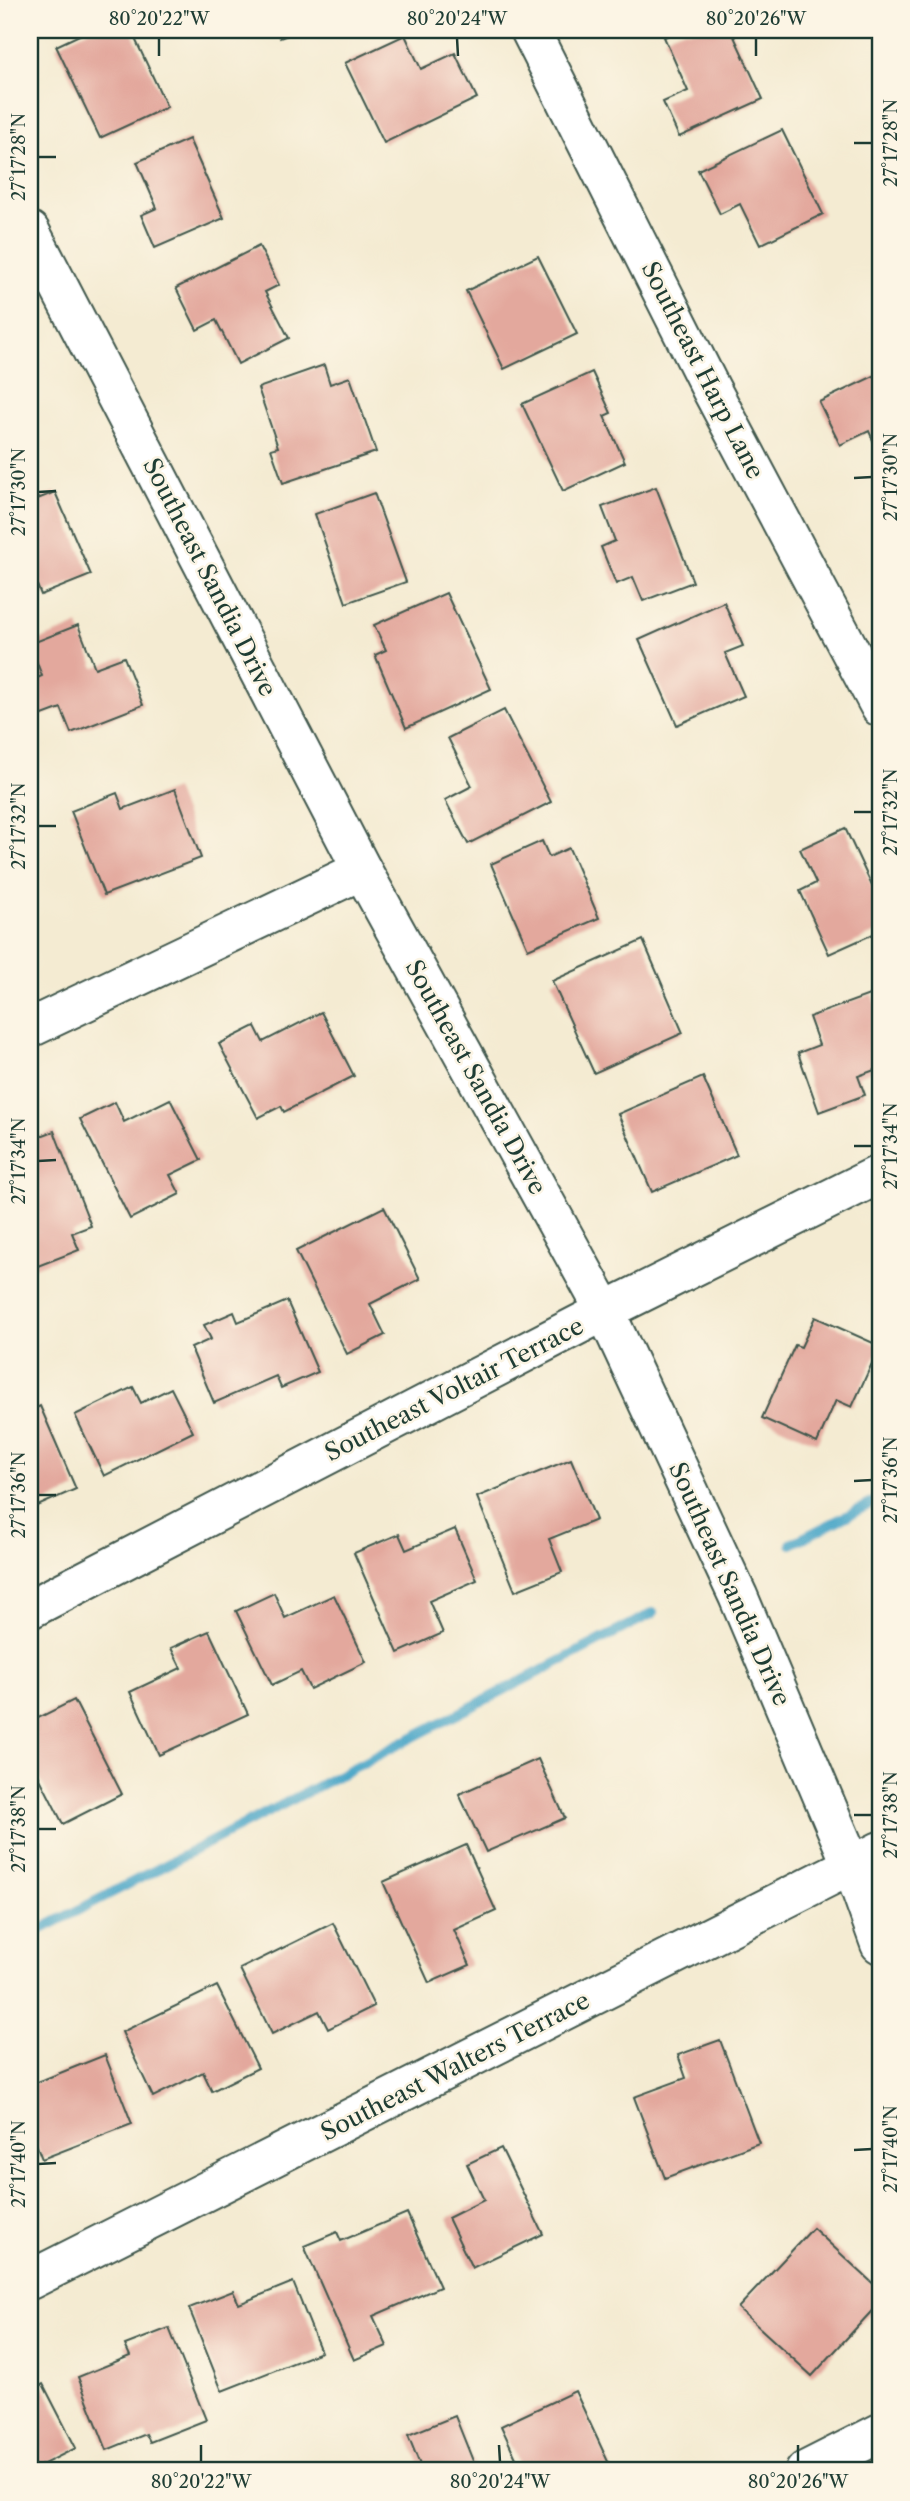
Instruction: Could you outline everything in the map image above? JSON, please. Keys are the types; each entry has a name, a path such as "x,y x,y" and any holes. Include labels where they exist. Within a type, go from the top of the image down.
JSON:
{"street":[{"name":"Southeast Harp Lane","path":"530,30 711,389 880,707"},
{"name":"Southeast Sandia Drive","path":"30,231 362,870 605,1311 738,1596 866,1859 880,1944"},
{"path":"30,1028 362,870"},
{"name":"Southeast Voltair Terrace","path":"30,1609 605,1311 880,1174"},
{"name":"Southeast Walters Terrace","path":"30,2280 866,1859"},
{"path":"805,2471 880,2434"}],"building":[{"path":"90,30 131,30 167,107 100,138 56,46"},
{"path":"277,30 301,30 280,38"},
{"path":"682,30 731,30 763,99 679,137 663,102 688,91 664,37"},
{"path":"405,35 421,69 455,53 477,98 384,143 345,63"},
{"path":"782,130 823,214 760,245 740,204 720,214 698,170"},
{"path":"189,139 224,218 155,248 141,215 157,208 137,162"},
{"path":"259,246 279,285 265,292 289,338 238,364 216,320 197,330 176,288"},
{"path":"538,256 577,334 504,369 466,291"},
{"path":"324,365 330,384 350,377 376,452 283,483 271,449 278,447 258,388"},
{"path":"592,372 611,413 604,416 625,462 563,491 522,404"},
{"path":"880,373 880,456 869,431 840,445 819,402"},
{"path":"656,487 693,582 643,601 633,577 616,584 601,547 615,541 602,507"},
{"path":"55,492 91,575 41,595 30,568 30,502"},
{"path":"374,493 406,582 346,603 315,514"},
{"path":"446,593 491,689 406,728 375,655 386,650 374,625"},
{"path":"724,602 743,646 725,653 744,696 677,725 639,640"},
{"path":"78,625 95,668 124,657 143,705 71,733 61,708 40,716 30,690 30,681 42,676 30,644"},
{"path":"504,710 551,802 468,844 445,800 472,786 448,738"},
{"path":"175,789 201,858 104,895 71,811 117,793 123,809"},
{"path":"845,828 880,903 880,931 829,954 800,891 816,883 800,849"},
{"path":"542,841 549,857 569,848 599,918 528,949 491,864"},
{"path":"643,940 683,1033 594,1073 552,981"},
{"path":"872,994 880,1017 880,1068 858,1076 865,1095 819,1112 798,1053 819,1045 809,1017"},
{"path":"321,1012 354,1076 284,1112 281,1106 258,1118 219,1044 255,1026 263,1042"},
{"path":"703,1077 737,1155 652,1192 618,1114"},
{"path":"170,1099 201,1160 170,1175 180,1194 130,1219 80,1119 115,1102 124,1122"},
{"path":"54,1131 91,1226 72,1233 79,1250 30,1269 30,1140"},
{"path":"384,1207 420,1279 370,1304 385,1335 347,1354 296,1251"},
{"path":"287,1301 318,1372 281,1388 276,1376 214,1403 191,1348 211,1339 204,1325 234,1312 238,1322"},
{"path":"815,1317 880,1346 852,1407 836,1400 817,1443 762,1418 795,1345 801,1347"},
{"path":"133,1387 141,1403 171,1388 193,1432 104,1476 75,1415"},
{"path":"40,1406 76,1489 31,1509 30,1411"},
{"path":"571,1459 596,1520 549,1539 562,1572 515,1591 477,1497"},
{"path":"455,1529 477,1580 429,1601 443,1633 398,1653 354,1553 399,1534 406,1550"},
{"path":"274,1593 285,1618 334,1595 366,1662 310,1689 301,1671 272,1685 236,1611"},
{"path":"209,1631 248,1714 159,1755 130,1692 181,1668 171,1648"},
{"path":"74,1700 122,1794 63,1824 30,1759 30,1722"},
{"path":"538,1759 565,1818 486,1852 459,1794"},
{"path":"466,1845 496,1911 454,1930 470,1965 429,1983 383,1882"},
{"path":"333,1923 374,2006 328,2029 319,2011 272,2034 240,1969"},
{"path":"217,1986 258,2068 212,2091 203,2072 153,2097 122,2032"},
{"path":"720,2040 759,2143 665,2178 634,2097 686,2078 678,2055"},
{"path":"105,2055 132,2124 42,2159 30,2128 30,2085"},
{"path":"501,2148 543,2234 472,2268 448,2218 484,2200 467,2164"},
{"path":"407,2213 440,2287 373,2316 387,2346 354,2360 304,2246 337,2232 341,2241"},
{"path":"813,2228 880,2290 880,2302 812,2376 738,2308"},
{"path":"293,2282 321,2352 222,2391 189,2308 233,2291 239,2304"},
{"path":"169,2328 206,2420 150,2442 146,2434 107,2450 78,2377 130,2356 125,2345"},
{"path":"43,2384 76,2448 30,2471 30,2391"},
{"path":"575,2391 611,2468 603,2471 522,2471 501,2426"},
{"path":"455,2416 477,2471 404,2471 420,2465 408,2435"}],"waterway":[{"path":"791,1544 880,1499"},
{"path":"30,1935 653,1613"}]}
